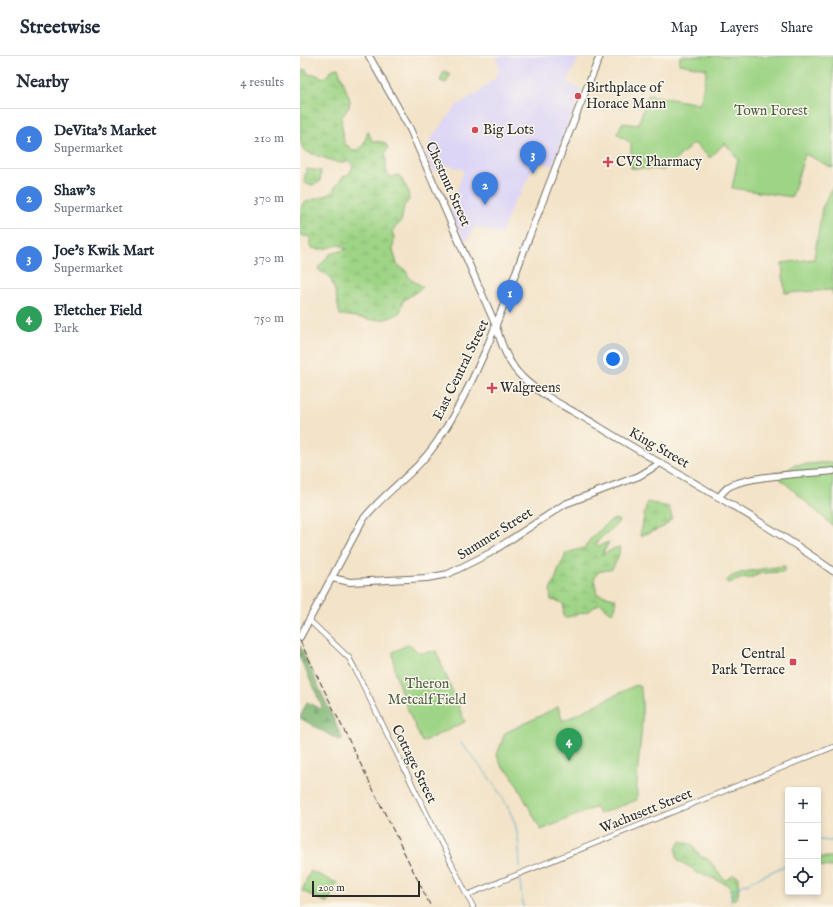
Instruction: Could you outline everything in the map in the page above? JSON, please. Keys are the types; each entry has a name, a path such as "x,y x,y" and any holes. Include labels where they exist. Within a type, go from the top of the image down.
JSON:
{"main road":[{"name":"Chestnut Street","path":"369,56 410,129 496,326"},
{"name":"East Central Street","path":"300,637 356,531 368,513 410,474 436,444 487,348 600,56"},
{"path":"488,309 497,311 506,301"},
{"name":"King Street","path":"496,326 504,351 518,374 528,383 660,464 719,497 833,571"},
{"path":"487,348 495,345 499,346 504,351"},
{"name":"Summer Street","path":"332,578 350,582 427,578 448,574 490,553 565,504 639,476 660,464"},
{"path":"719,497 726,489 740,482 775,476 833,471"},
{"path":"300,628 310,620"}],"street":[{"name":"Cottage Street","path":"310,620 341,650 355,669 473,907"},
{"name":"Wachusett Street","path":"467,894 833,747"}],"shaded area":[{"path":"495,56 579,56 567,83 582,89 552,166 536,160 519,198 516,197 501,235 475,226 465,243 450,210 464,170 448,165 434,172 426,154 432,137 457,105 476,94 495,78 500,68"}],"green space":[{"name":"Town Forest","path":"680,56 833,56 833,168 805,154 792,197 732,188 738,159 725,143 710,158 694,143 664,170 631,168 631,143 617,134 622,123 638,125 648,95 700,104 707,69 679,64"},
{"path":"338,68 350,100 349,107 341,118 344,143 353,150 359,150 364,144 368,131 372,141 385,143 388,148 385,154 388,175 390,177 399,175 408,190 409,200 404,206 401,222 392,231 394,237 393,250 397,264 406,271 410,279 423,287 403,301 400,312 385,319 370,320 340,315 332,282 329,276 320,271 318,268 330,254 347,249 339,245 324,249 313,248 310,247 310,237 300,235 300,212 303,203 330,194 343,177 350,173 353,166 349,161 339,163 304,151 300,141 300,72 305,69 310,75 314,74 324,78 333,69"},
{"path":"444,71 450,74 446,83 440,81"},
{"path":"306,169 321,171 320,182 312,185 304,183"},
{"path":"833,187 833,295 832,290 785,293 782,263 814,259 822,208"},
{"path":"833,462 833,526 774,473 787,470 795,465"},
{"path":"647,502 669,507 672,518 664,527 640,536"},
{"path":"615,519 619,521 596,544 598,546 609,542 602,555 620,547 618,558 612,569 598,572 594,579 597,594 615,598 616,606 613,612 610,612 600,603 589,611 565,618 563,616 564,605 560,602 551,600 550,590 566,553 584,548 592,537 609,522"},
{"path":"785,566 785,570 782,572 762,573 750,578 744,578 728,583 726,581 730,577 744,572"},
{"name":"Theron Metcalf Field","path":"409,644 419,653 436,651 465,722 422,742 399,687 394,664 393,652"},
{"path":"300,646 342,738 340,741 300,718 307,702 320,709 322,706 300,658"},
{"path":"636,685 640,687 641,690 642,704 637,773 637,800 599,814 596,807 541,830 511,774 502,767 497,755 505,733 558,707 563,721"},
{"path":"681,841 693,845 700,856 708,859 723,878 727,880 733,875 738,876 739,892 734,900 732,898 729,885 696,873 692,868 679,861 676,848"},
{"path":"821,857 833,857 833,867 821,866"},
{"path":"310,871 337,883 328,903 302,891"}],"waterway":[{"path":"460,742 492,782 512,815 517,832 520,867"},
{"path":"821,840 833,841"},
{"path":"731,902 731,891 785,865"},
{"path":"520,880 523,907"}],"railway":[{"path":"300,641 431,907"}],"place":[{"name":"Birthplace of Horace Mann","path":"578,96"},
{"name":"Big Lots","path":"475,130"},
{"name":"CVS Pharmacy","path":"608,162"},
{"name":"Joe's Kwik Mart","path":"533,174"},
{"name":"Shaw's","path":"485,205"},
{"name":"DeVita's Market","path":"510,313"},
{"name":"Walgreens","path":"492,388"},
{"name":"Central Park Terrace","path":"793,662"},
{"name":"Fletcher Field","path":"569,761"}]}
